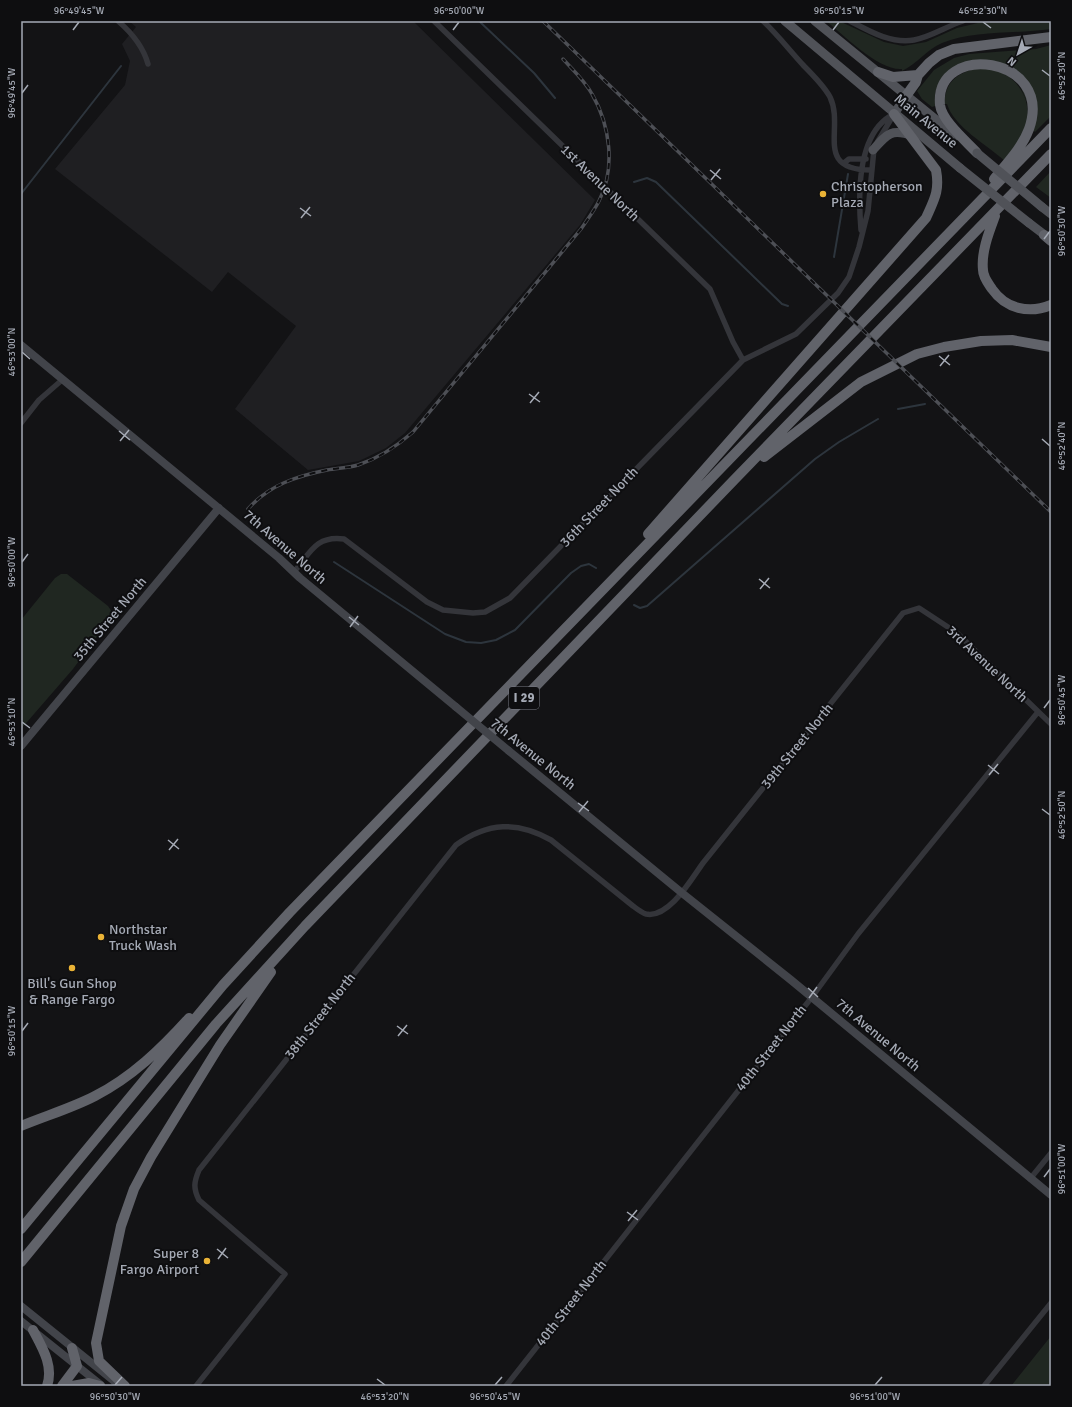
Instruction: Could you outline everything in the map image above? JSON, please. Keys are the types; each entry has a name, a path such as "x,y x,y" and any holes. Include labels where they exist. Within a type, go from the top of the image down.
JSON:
{"highway":[{"path":"906,96 916,82 918,75 939,55 954,49 1051,37"},
{"path":"954,230 1022,142 1029,129 1032,116 1032,104 1021,80 1002,67 991,64 971,65 951,76 944,84 941,94 940,106 943,114 952,127 977,153"},
{"path":"878,72 893,77 918,75"},
{"path":"594,600 636,547 694,484 926,218 937,195 936,170 894,114"},
{"name":"I 29","path":"21,1229 224,985 290,912 954,230 1051,128"},
{"name":"I 29","path":"21,1262 216,1024 305,926 735,479 1051,154"},
{"path":"997,211 987,235 983,259 982,269 989,285 996,295 1013,307 1036,310 1051,305"},
{"path":"735,479 861,382 917,354 944,346 981,340 1012,340 1051,347"},
{"path":"125,1386 99,1360 96,1343 121,1226 134,1189 151,1157 220,1045 246,1006 305,926"},
{"path":"21,1126 94,1096 119,1082 159,1050 193,1014 224,985"},
{"path":"33,1330 45,1353 49,1368 49,1379 47,1386"},
{"path":"62,1386 77,1366 72,1348"},
{"path":"72,1386 89,1383 101,1386"}],"main road":[{"name":"Main Avenue","path":"785,21 894,114 1049,239"},
{"name":"Main Avenue","path":"815,21 1051,214"},
{"path":"894,114 906,96"},
{"path":"872,155 886,135 896,132 908,134 928,142"}],"street":[{"path":"118,21 133,34 146,54 148,64"},
{"name":"1st Avenue North","path":"434,21 710,289 733,342 743,360"},
{"path":"763,21 784,42 830,97 834,111 833,146 838,157 849,167 862,170 871,170"},
{"path":"850,21 881,36 905,40 926,36 963,21"},
{"name":"36th Street North","path":"861,236 860,210 862,170 868,141 884,118 894,114"},
{"name":"36th Street North","path":"294,572 322,540 333,538 344,539 427,602 442,610 473,614 485,612 497,607 510,598 743,360 796,334 833,298 849,277 868,211 872,155 894,114"},
{"path":"844,162 849,159 864,159 872,155"},
{"name":"7th Avenue North","path":"21,345 219,508 509,751 812,997 1051,1195"},
{"path":"21,424 40,400 62,380"},
{"name":"35th Street North","path":"21,746 219,508"},
{"name":"3rd Avenue North","path":"919,608 957,633 1051,724"},
{"name":"39th Street North","path":"682,893 703,863 903,613 919,608"},
{"name":"40th Street North","path":"506,1386 812,997 858,934 1038,712"},
{"name":"38th Street North","path":"196,1386 285,1274 198,1200 193,1190 199,1170 456,845 467,837 487,828 505,827 522,829 540,834 551,840 633,906 646,914 656,914 668,909 682,893"},
{"path":"1030,1179 1051,1153"},
{"path":"984,1386 1051,1303"},
{"path":"22,1307 120,1386"},
{"path":"21,1320 101,1386"}],"shaded area":[{"path":"129,21 413,21 595,200 580,225 405,433 386,448 359,461 308,470 235,409 296,326 228,272 212,292 55,169 125,85 130,61 122,44 136,27"},
{"path":"826,21 839,21 884,42 903,46 926,42 957,28 986,21 1051,21 1051,29 982,34 954,39 937,46 902,71 902,69 893,68 883,64 862,51"},
{"path":"1051,45 1051,116 1035,132 1033,130 1035,121 1013,69 997,62 984,60 970,63 941,81 935,94 935,106 932,107 922,99 917,91 934,70 954,58 969,54 1036,49"},
{"path":"974,69 993,69 1011,78 1022,92 1026,101 1028,110 1025,130 1005,161 964,128 956,120 947,104 944,104 949,85 952,81 961,74"},
{"path":"1051,171 1051,198 1036,187"},
{"path":"61,574 67,574 108,606 112,612 110,619 73,669 21,729 21,620 55,578"},
{"path":"1051,1336 1051,1386 1011,1386"}],"waterway":[{"path":"479,21 534,73 555,98"},
{"path":"21,194 121,66"},
{"path":"834,257 848,174"},
{"path":"634,182 647,178 656,182 782,304 788,306"},
{"path":"898,409 925,404"},
{"path":"634,605 640,608 647,606 815,459 839,442 878,419"},
{"path":"334,562 445,634 466,642 481,643 496,640 515,630 571,573 581,566 589,564 596,568"}],"railway":[{"path":"543,21 1051,512"},
{"path":"248,509 265,494 284,483 316,472 354,466 366,462 387,452 413,432 581,229 593,212 599,201 608,175 609,147 607,133 603,119 592,94 582,80 563,59"}],"place":[{"name":"Christopherson Plaza","path":"823,194"},
{"name":"Northstar Truck Wash","path":"101,937"},
{"name":"Bill's Gun Shop & Range Fargo","path":"72,968"},
{"name":"Super 8 Fargo Airport","path":"207,1261"}]}
